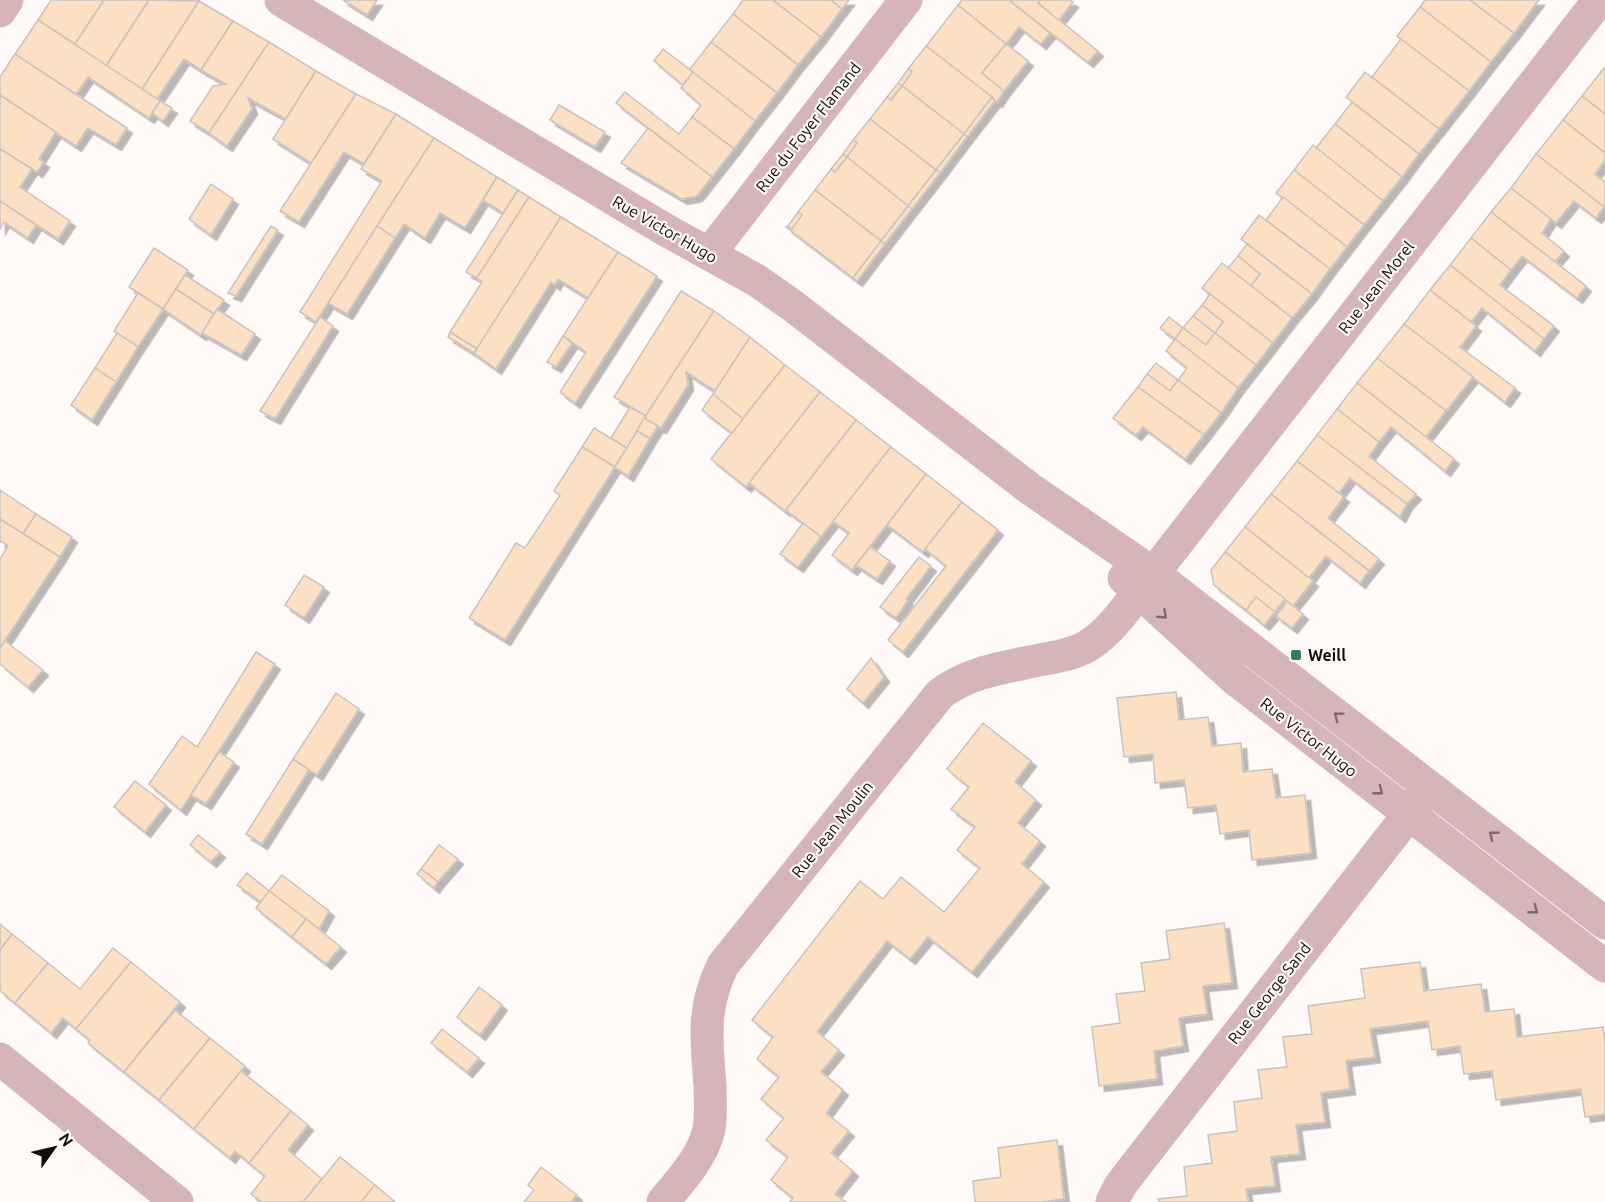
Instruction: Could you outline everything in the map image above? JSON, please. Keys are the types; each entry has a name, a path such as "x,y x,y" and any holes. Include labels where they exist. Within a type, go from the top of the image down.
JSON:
{"street":[{"path":"0,11 7,0"},
{"name":"Rue Victor Hugo","path":"281,0 654,224 756,280 794,306 1146,583 1430,786 1605,922"},
{"name":"Rue du Foyer Flamand","path":"709,254 906,0"},
{"name":"Rue Jean Morel","path":"1146,583 1599,0"},
{"name":"Rue Victor Hugo","path":"1146,583 1235,679 1605,966"},
{"name":"Rue Jean Moulin","path":"663,1202 696,1160 709,1130 710,1095 706,1020 709,1000 723,965 940,694 962,680 977,674 1083,649 1105,633 1146,583"},
{"name":"Rue George Sand","path":"1112,1202 1130,1172 1430,786"},
{"path":"0,1059 177,1202"}],"building":[{"path":"51,0 104,0 75,44 38,20"},
{"path":"104,0 149,0 106,66 75,44"},
{"path":"149,0 199,1 142,89 106,66"},
{"path":"343,0 377,0 367,15"},
{"path":"743,0 773,0 821,37 798,65 733,14"},
{"path":"773,0 831,0 842,9 821,37"},
{"path":"831,0 849,0 842,9"},
{"path":"962,0 1009,0 1050,33 1041,44 1019,27 1006,44 958,5"},
{"path":"1009,0 1040,0 1038,3 1098,51 1088,62"},
{"path":"1040,0 1070,0 1073,2 1059,20 1038,3"},
{"path":"1425,0 1470,0 1514,33 1491,62 1420,7"},
{"path":"1470,0 1539,0 1514,33"},
{"path":"199,1 233,21 201,70 184,59 157,99 142,89"},
{"path":"958,5 1006,44 982,73 1004,91 997,102 926,46"},
{"path":"1420,7 1491,62 1469,91 1397,36"},
{"path":"733,14 798,65 777,93 711,42"},
{"path":"38,20 160,101 149,118 88,77 76,95 15,54"},
{"path":"233,21 269,42 209,133 190,121 213,86 226,84 201,70"},
{"path":"1401,39 1469,91 1439,129 1372,77"},
{"path":"269,42 316,71 286,119 248,98 252,109 227,146 209,133"},
{"path":"711,42 777,93 755,121 689,70"},
{"path":"1006,44 1028,61 1004,91 982,73"},
{"path":"926,46 992,97 964,134 902,86 912,72 908,69"},
{"path":"663,49 693,72 683,85 654,61"},
{"path":"15,54 127,128 116,145 88,128 76,146 0,95 0,77"},
{"path":"908,69 912,72 902,86 898,83"},
{"path":"1605,69 1605,114 1582,96"},
{"path":"316,71 356,94 311,163 273,139"},
{"path":"693,72 755,121 734,149 692,117 701,105 681,88"},
{"path":"1365,72 1439,129 1419,154 1346,97"},
{"path":"898,83 902,86 891,100 887,97"},
{"path":"902,86 964,134 936,170 870,119 887,97 891,100"},
{"path":"625,92 679,134 692,117 734,149 712,177 616,103"},
{"path":"356,94 396,114 364,164 344,152 299,222 280,211"},
{"path":"0,95 56,132 39,159 44,162 37,172 0,149"},
{"path":"1582,96 1605,114 1605,153 1563,120"},
{"path":"992,97 995,101 967,137 964,134"},
{"path":"160,101 172,108 163,121 152,113"},
{"path":"1352,102 1419,154 1402,177 1335,124"},
{"path":"559,105 605,132 595,147 550,120"},
{"path":"396,114 434,138 316,322 300,312 382,181 361,169"},
{"path":"870,119 936,170 908,206 847,157 857,143 853,140"},
{"path":"1563,120 1605,153 1605,160 1595,174 1605,182 1605,208 1536,154"},
{"path":"1335,124 1402,177 1383,201 1316,148"},
{"path":"648,128 712,177 697,196 682,199 621,163"},
{"path":"964,134 967,137 940,173 936,170"},
{"path":"434,138 497,177 465,228 440,213 425,238 404,224 395,238 377,226"},
{"path":"853,140 857,143 847,157 843,154"},
{"path":"1313,145 1383,201 1364,225 1294,170"},
{"path":"0,149 32,169 20,187 70,221 58,239 0,201"},
{"path":"843,154 847,157 835,172 831,169"},
{"path":"1536,154 1604,207 1596,218 1574,201 1556,223 1511,188"},
{"path":"847,157 908,206 881,241 815,190 831,169 835,172"},
{"path":"936,170 940,173 912,209 908,206"},
{"path":"1294,170 1364,225 1347,247 1276,193"},
{"path":"497,177 518,190 503,213 483,200"},
{"path":"211,184 233,199 211,235 189,219"},
{"path":"1511,188 1551,219 1542,233 1564,251 1555,262 1491,212"},
{"path":"518,190 529,197 477,278 466,272"},
{"path":"815,190 881,241 853,278 786,227 792,229 802,215 798,212"},
{"path":"529,197 561,217 477,349 450,332 482,282 477,278"},
{"path":"1283,197 1347,247 1330,269 1266,220"},
{"path":"0,201 36,225 28,238 4,222 0,229"},
{"path":"908,206 912,209 885,244 881,241"},
{"path":"798,212 802,215 792,229 788,226"},
{"path":"1491,212 1586,286 1577,298 1522,256 1511,270 1471,238"},
{"path":"1259,215 1330,269 1312,294 1241,239"},
{"path":"561,217 618,252 588,298 558,279 555,285 551,282 496,369 474,353"},
{"path":"271,226 278,230 236,296 228,293"},
{"path":"377,226 395,238 347,314 328,303"},
{"path":"1471,238 1511,270 1500,285 1554,326 1544,339 1450,265"},
{"path":"881,241 885,244 857,281 853,278"},
{"path":"1247,244 1312,294 1292,318 1251,286 1260,274 1238,256"},
{"path":"154,248 188,270 163,309 129,287"},
{"path":"618,252 657,276 575,403 560,392 586,352 563,336"},
{"path":"1238,256 1260,274 1251,286 1228,268"},
{"path":"1222,263 1292,318 1273,343 1202,288"},
{"path":"1450,265 1544,339 1535,351 1482,308 1471,322 1430,290"},
{"path":"185,275 224,300 214,314 176,289"},
{"path":"176,289 214,314 201,335 163,309"},
{"path":"1430,290 1476,326 1460,347 1515,388 1505,402 1404,324"},
{"path":"681,291 714,311 646,416 614,397"},
{"path":"138,293 163,309 138,347 114,331"},
{"path":"1210,294 1273,343 1256,365 1215,333 1223,322 1202,305"},
{"path":"1202,305 1223,322 1215,333 1193,316"},
{"path":"217,309 255,334 241,355 202,333"},
{"path":"714,311 750,337 715,391 686,372 688,385 661,428 644,418"},
{"path":"1193,316 1215,333 1206,345 1183,328"},
{"path":"320,317 333,326 275,419 260,411"},
{"path":"1169,317 1183,328 1175,339 1160,328"},
{"path":"1404,324 1473,377 1446,411 1377,358"},
{"path":"1183,328 1206,345 1215,333 1256,365 1238,388 1175,339"},
{"path":"450,332 477,349 474,353 448,337"},
{"path":"117,333 138,347 116,382 95,368"},
{"path":"563,336 572,343 556,367 547,362"},
{"path":"750,337 785,365 743,419 713,394"},
{"path":"1175,339 1238,388 1221,413 1178,380 1187,368 1166,351"},
{"path":"1377,358 1446,411 1426,437 1357,383"},
{"path":"1156,363 1178,380 1170,391 1147,374"},
{"path":"785,365 820,392 746,487 711,459"},
{"path":"95,368 116,382 92,420 71,405"},
{"path":"1147,374 1170,391 1178,380 1221,413 1204,435 1138,387"},
{"path":"1357,383 1454,459 1445,471 1391,427 1379,442 1337,409"},
{"path":"1138,387 1204,435 1185,459 1143,427 1136,435 1113,418"},
{"path":"820,392 856,420 785,511 749,483"},
{"path":"713,394 743,419 732,433 702,410"},
{"path":"630,407 646,416 627,448 611,438"},
{"path":"1337,409 1379,442 1369,456 1416,494 1407,504 1317,435"},
{"path":"644,418 658,426 650,439 637,431"},
{"path":"856,420 891,447 821,537 786,510"},
{"path":"594,428 627,448 615,467 582,447"},
{"path":"637,431 650,439 628,476 615,467"},
{"path":"1317,435 1407,504 1400,517 1350,478 1339,493 1297,461"},
{"path":"582,447 615,467 505,640 469,618 516,543 525,548 560,495 554,491"},
{"path":"891,447 926,474 852,570 832,555 849,533 833,521"},
{"path":"1297,461 1344,497 1328,518 1379,559 1369,571 1271,494"},
{"path":"926,474 962,502 923,552 887,525"},
{"path":"0,490 36,514 23,534 0,519"},
{"path":"1271,494 1369,571 1360,583 1326,556 1309,578 1245,527"},
{"path":"962,502 998,530 903,652 888,640 946,566 925,549"},
{"path":"36,514 72,537 60,557 23,534"},
{"path":"0,519 60,557 0,648 0,559 8,546 1,541 0,543"},
{"path":"803,523 821,537 798,567 780,554"},
{"path":"1245,527 1313,581 1293,606 1225,552"},
{"path":"870,547 890,561 877,579 856,565"},
{"path":"1225,552 1285,599 1275,612 1256,597 1246,610 1214,585 1211,570"},
{"path":"919,557 931,566 906,599 908,600 896,618 880,607"},
{"path":"304,575 324,587 304,618 285,605"},
{"path":"1256,597 1275,612 1264,625 1246,610"},
{"path":"1287,601 1303,614 1292,628 1276,616"},
{"path":"5,641 43,670 28,687 0,664 0,648"},
{"path":"256,652 275,664 181,810 149,784 182,736 197,747"},
{"path":"871,658 884,677 863,703 847,689"},
{"path":"1176,692 1179,720 1208,717 1212,746 1241,743 1243,772 1272,769 1276,798 1305,795 1311,853 1252,860 1249,830 1220,834 1216,805 1188,808 1184,780 1155,783 1153,754 1124,757 1117,698"},
{"path":"336,693 359,709 317,775 293,759"},
{"path":"983,723 1031,761 1015,782 1036,800 1018,823 1040,841 1022,864 1044,882 972,972 928,937 910,959 887,941 817,1032 839,1050 821,1072 843,1090 826,1113 849,1131 831,1153 853,1171 835,1194 846,1202 790,1202 793,1198 771,1180 788,1157 766,1140 784,1118 761,1099 779,1077 757,1059 773,1037 752,1020 860,881 883,899 901,877 944,912 980,868 957,850 975,827 951,809 969,787 947,769"},
{"path":"219,752 234,762 206,804 191,795"},
{"path":"293,759 309,770 262,844 246,834"},
{"path":"135,781 166,805 145,832 114,807"},
{"path":"198,835 220,852 211,862 190,845"},
{"path":"439,845 458,859 438,882 421,869"},
{"path":"421,869 438,882 434,888 417,874"},
{"path":"247,873 269,891 261,902 237,885"},
{"path":"282,875 329,911 319,929 269,891"},
{"path":"269,891 306,919 292,937 256,908"},
{"path":"306,919 341,947 326,964 292,937"},
{"path":"1224,923 1232,983 1203,986 1207,1014 1179,1018 1183,1046 1154,1051 1157,1079 1099,1086 1092,1027 1120,1023 1116,994 1145,991 1141,963 1170,959 1166,931"},
{"path":"0,924 12,934 0,950"},
{"path":"12,934 48,963 15,1003 0,991 0,950"},
{"path":"113,948 131,962 76,1029 63,1018 51,1033 15,1003 48,963 80,989"},
{"path":"131,962 180,1002 124,1072 88,1043 90,1040 76,1029"},
{"path":"1420,962 1424,991 1481,984 1485,1012 1514,1009 1517,1037 1603,1027 1605,1114 1585,1117 1581,1089 1496,1100 1492,1071 1464,1074 1460,1046 1432,1050 1428,1021 1370,1029 1375,1057 1346,1061 1350,1089 1321,1093 1325,1122 1296,1125 1300,1154 1271,1157 1275,1186 1246,1189 1248,1202 1159,1202 1158,1199 1187,1196 1184,1167 1212,1163 1208,1135 1237,1131 1234,1102 1262,1098 1258,1070 1287,1067 1283,1037 1312,1034 1308,1006 1365,998 1361,969"},
{"path":"479,987 502,1005 480,1035 457,1017"},
{"path":"175,1010 210,1038 159,1100 124,1072"},
{"path":"442,1029 479,1058 467,1072 431,1043"},
{"path":"210,1038 245,1066 194,1129 159,1100"},
{"path":"241,1071 291,1111 249,1163 235,1151 230,1158 194,1129"},
{"path":"291,1111 308,1125 288,1150 322,1179 303,1202 261,1202 251,1194 265,1176 249,1163"},
{"path":"1057,1140 1064,1199 1042,1202 975,1202 973,1181 1001,1177 998,1148"},
{"path":"340,1157 375,1185 361,1202 303,1202"},
{"path":"541,1167 577,1195 571,1202 524,1202 534,1190 528,1185"},
{"path":"375,1185 395,1202 361,1202"}],"place":[{"name":"Weill","path":"1296,655"}]}
